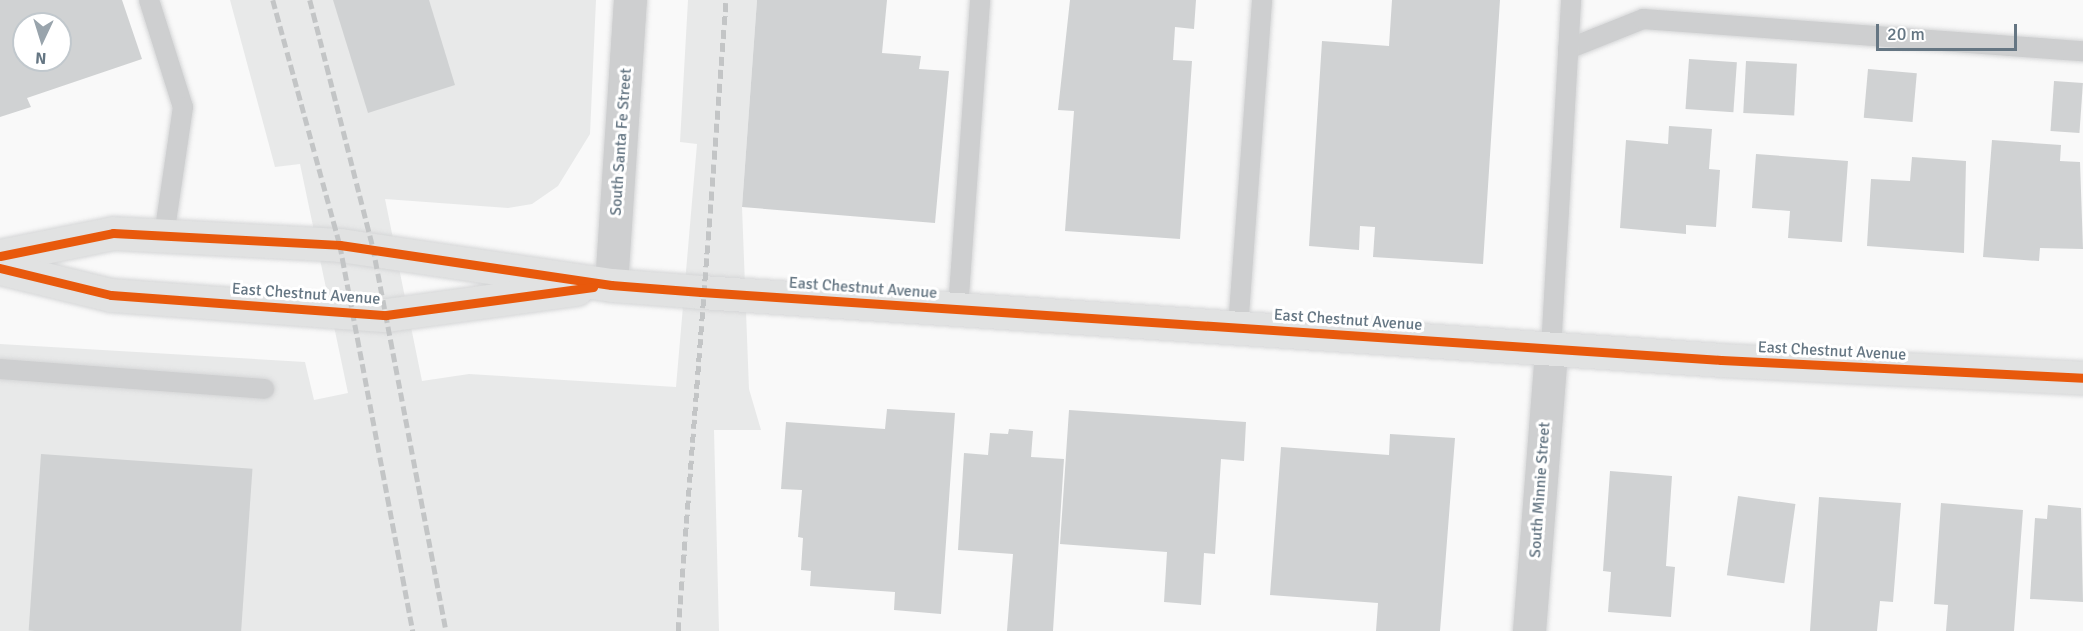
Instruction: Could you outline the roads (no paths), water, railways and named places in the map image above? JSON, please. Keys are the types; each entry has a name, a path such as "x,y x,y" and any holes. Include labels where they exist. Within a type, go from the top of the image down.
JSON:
{"street":[{"name":"South Santa Fe Street","path":"610,285 630,0"},
{"name":"East Chestnut Avenue","path":"0,256 113,233 373,247 610,285 1551,349 2083,378"},
{"name":"East Chestnut Avenue","path":"0,268 111,295 386,315 610,285"},
{"name":"South Minnie Street","path":"1529,631 1551,349"}],"lane":[{"path":"149,0 183,107 164,235"},
{"path":"958,309 980,0"},
{"path":"1238,328 1262,0"},
{"path":"1551,349 1571,0"},
{"path":"1568,49 1643,19 2083,51"},
{"path":"0,369 264,388"}],"railway":[{"path":"273,0 340,245 413,631"},
{"path":"310,0 373,247 446,631"},
{"path":"678,631 726,0"}]}
